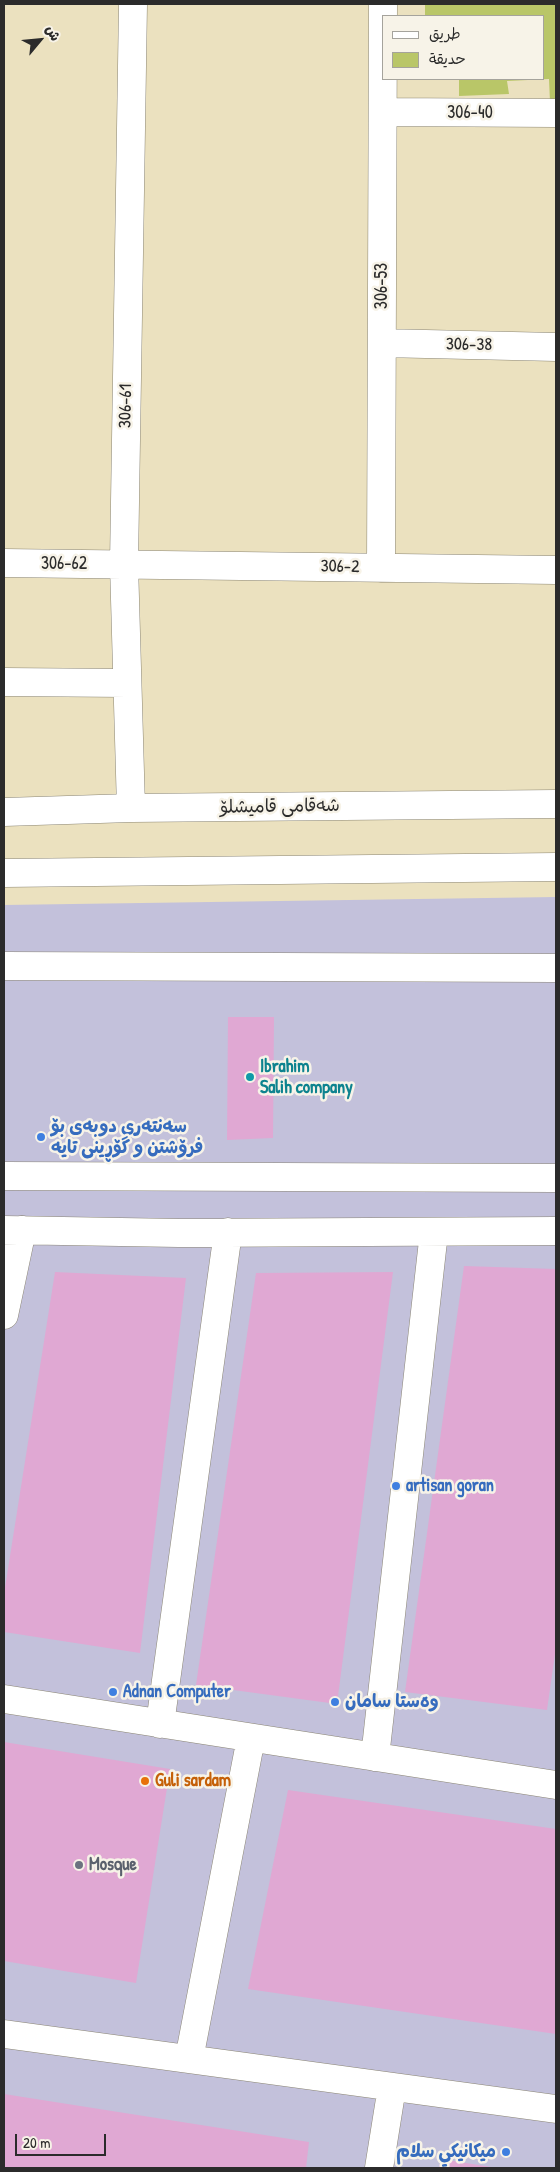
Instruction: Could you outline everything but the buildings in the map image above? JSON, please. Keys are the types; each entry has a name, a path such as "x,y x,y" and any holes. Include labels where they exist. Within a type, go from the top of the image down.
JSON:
{"street":[{"name":"306-61","path":"131,808 124,564 133,4"},
{"name":"306-53","path":"380,568 384,80"},
{"name":"306-40","path":"384,112 556,113"},
{"name":"306-38","path":"382,343 556,347"},
{"name":"306-62","path":"4,563 124,564"},
{"name":"306-2","path":"124,564 556,570"},
{"path":"4,682 127,683"},
{"name":"شەقامی قامیشلۆ","path":"4,812 131,808 556,804"},
{"path":"4,873 556,867"},
{"path":"4,966 556,968"},
{"path":"4,1176 556,1178"},
{"path":"4,1315 13,1230 228,1232 556,1231"},
{"path":"160,1724 228,1232"},
{"path":"375,1757 434,1232"},
{"path":"4,1699 556,1785"},
{"path":"189,2059 251,1738"},
{"path":"4,2034 556,2109"},
{"path":"379,2168 392,2087"}],"shaded area":[{"path":"556,897 556,2168 4,2168 4,905"}],"green space":[{"path":"425,4 556,4 556,102 550,102 549,79 545,79 545,15 425,15"},
{"path":"459,80 528,80 507,81 509,94 459,96"}],"place":[{"name":"Ibrahim Salih company","path":"250,1077"},
{"name":"سەنتەری دوبەی بۆ فرۆشتن و گۆڕینی تایە","path":"41,1137"},
{"name":"artisan goran","path":"396,1486"},
{"name":"Adnan Computer","path":"113,1692"},
{"name":"وەستا سامان","path":"335,1702"},
{"name":"Guli sardam","path":"145,1781"},
{"name":"Mosque","path":"79,1865"},
{"name":"ميكانيكي سلام","path":"506,2152"}]}
